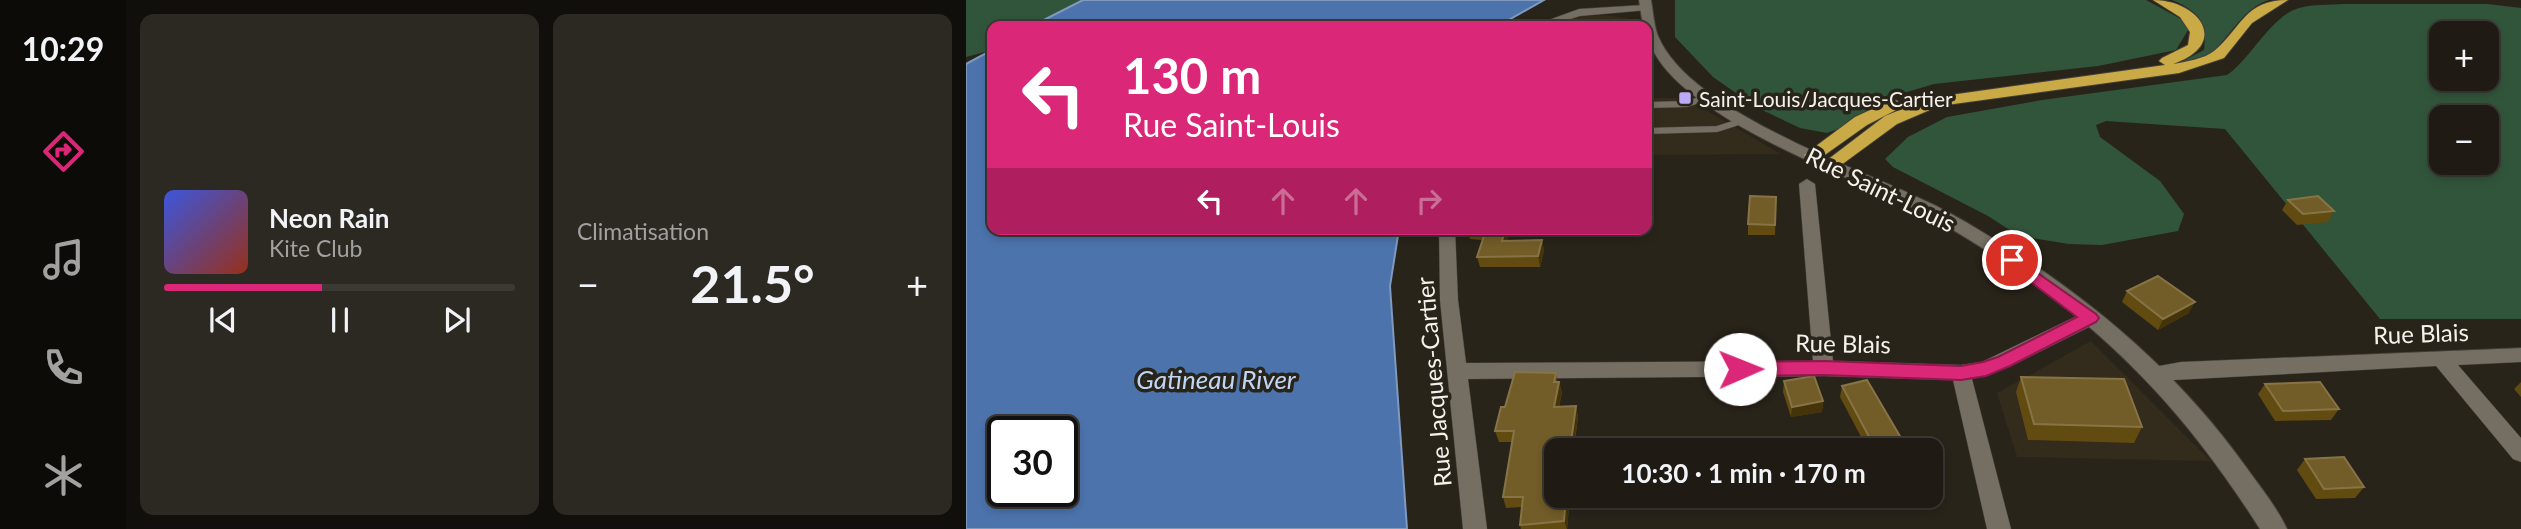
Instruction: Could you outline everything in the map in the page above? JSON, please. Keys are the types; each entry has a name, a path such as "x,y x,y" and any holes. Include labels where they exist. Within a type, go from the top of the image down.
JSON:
{"highway":[{"path":"1813,155 1869,116 1926,94 1969,86 2146,65 2182,56 2196,47 2199,32 2189,17 2161,0"},
{"path":"1831,164 1891,120 1935,102 2162,71 2203,62 2222,52 2252,16 2281,0"}],"main road":[{"name":"Rue Saint-Louis","path":"1652,37 1666,61 1705,98 1742,121 1914,202 1965,230 2036,276 2090,318 2155,373 2235,471 2274,529"}],"street":[{"path":"1554,21 1579,13 1644,4"},
{"path":"1807,184 1824,368"},
{"name":"Rue Jacques-Cartier","path":"1447,235 1449,300 1475,529"},
{"name":"Rue Blais","path":"1456,371 1824,368 1961,373 1986,369 2090,318"},
{"name":"Rue Blais","path":"2155,373 2521,355"},
{"path":"2440,358 2521,453"},
{"path":"1961,373 1999,529"}],"lane":[{"path":"1652,105 1687,104 1705,98"},
{"path":"1652,131 1717,129 1742,121"}],"shaded area":[{"path":"1603,15 1627,18 1630,21 1564,21 1581,16"},
{"path":"1652,98 1685,98 1781,154 1652,155"},
{"path":"2091,341 2211,461 2017,457 1997,393"}],"green space":[{"path":"966,0 1083,0 1042,21 987,21 987,51 966,57"},
{"path":"1675,0 2146,0 2181,19 2188,30 2176,50 2098,66 1934,84 1887,98 1841,128 1827,133 1800,128 1756,107 1713,77 1675,37"},
{"path":"2172,0 2269,0 2245,15 2206,57 2183,61 2204,50 2204,32 2195,13"},
{"path":"2487,4 2521,8 2521,319 2380,319 2225,129 2106,121 2096,125 2100,137 2160,181 2184,214 2178,231 2102,245 2069,244 2019,236 1988,216 1893,167 1885,159 1908,137 1947,117 2042,100 2227,75 2279,20 2299,8 2316,5"}],"water":[{"path":"1083,0 1544,0 1507,21 1042,21"},
{"name":"Gatineau River","path":"987,53 987,235 1398,235 1390,286 1407,529 966,529 966,64"}],"building":[{"path":"1750,196 1776,197 1775,225 1748,224"},
{"path":"2318,196 2334,211 2303,214 2288,200"},
{"path":"1484,235 1504,235 1502,241 1542,240 1538,256 1477,257"},
{"path":"2158,276 2195,302 2163,319 2127,291"},
{"path":"1515,372 1556,373 1554,382 1559,382 1554,407 1576,406 1572,438 1544,438 1544,508 1565,508 1564,521 1520,525 1523,497 1503,497 1514,431 1495,431 1501,407 1505,407"},
{"path":"1814,376 1823,401 1792,407 1784,381"},
{"path":"2021,377 2124,379 2142,427 2034,424"},
{"path":"1867,380 1901,438 1870,438 1842,386"},
{"path":"2320,382 2339,409 2283,411 2265,384"},
{"path":"2344,457 2364,487 2324,489 2305,459"}],"place":[{"name":"Saint-Louis/Jacques-Cartier","path":"1685,98"}],"route":[{"path":"1740,369 1824,368 1961,373 1986,369 2090,318 2012,260"}]}
